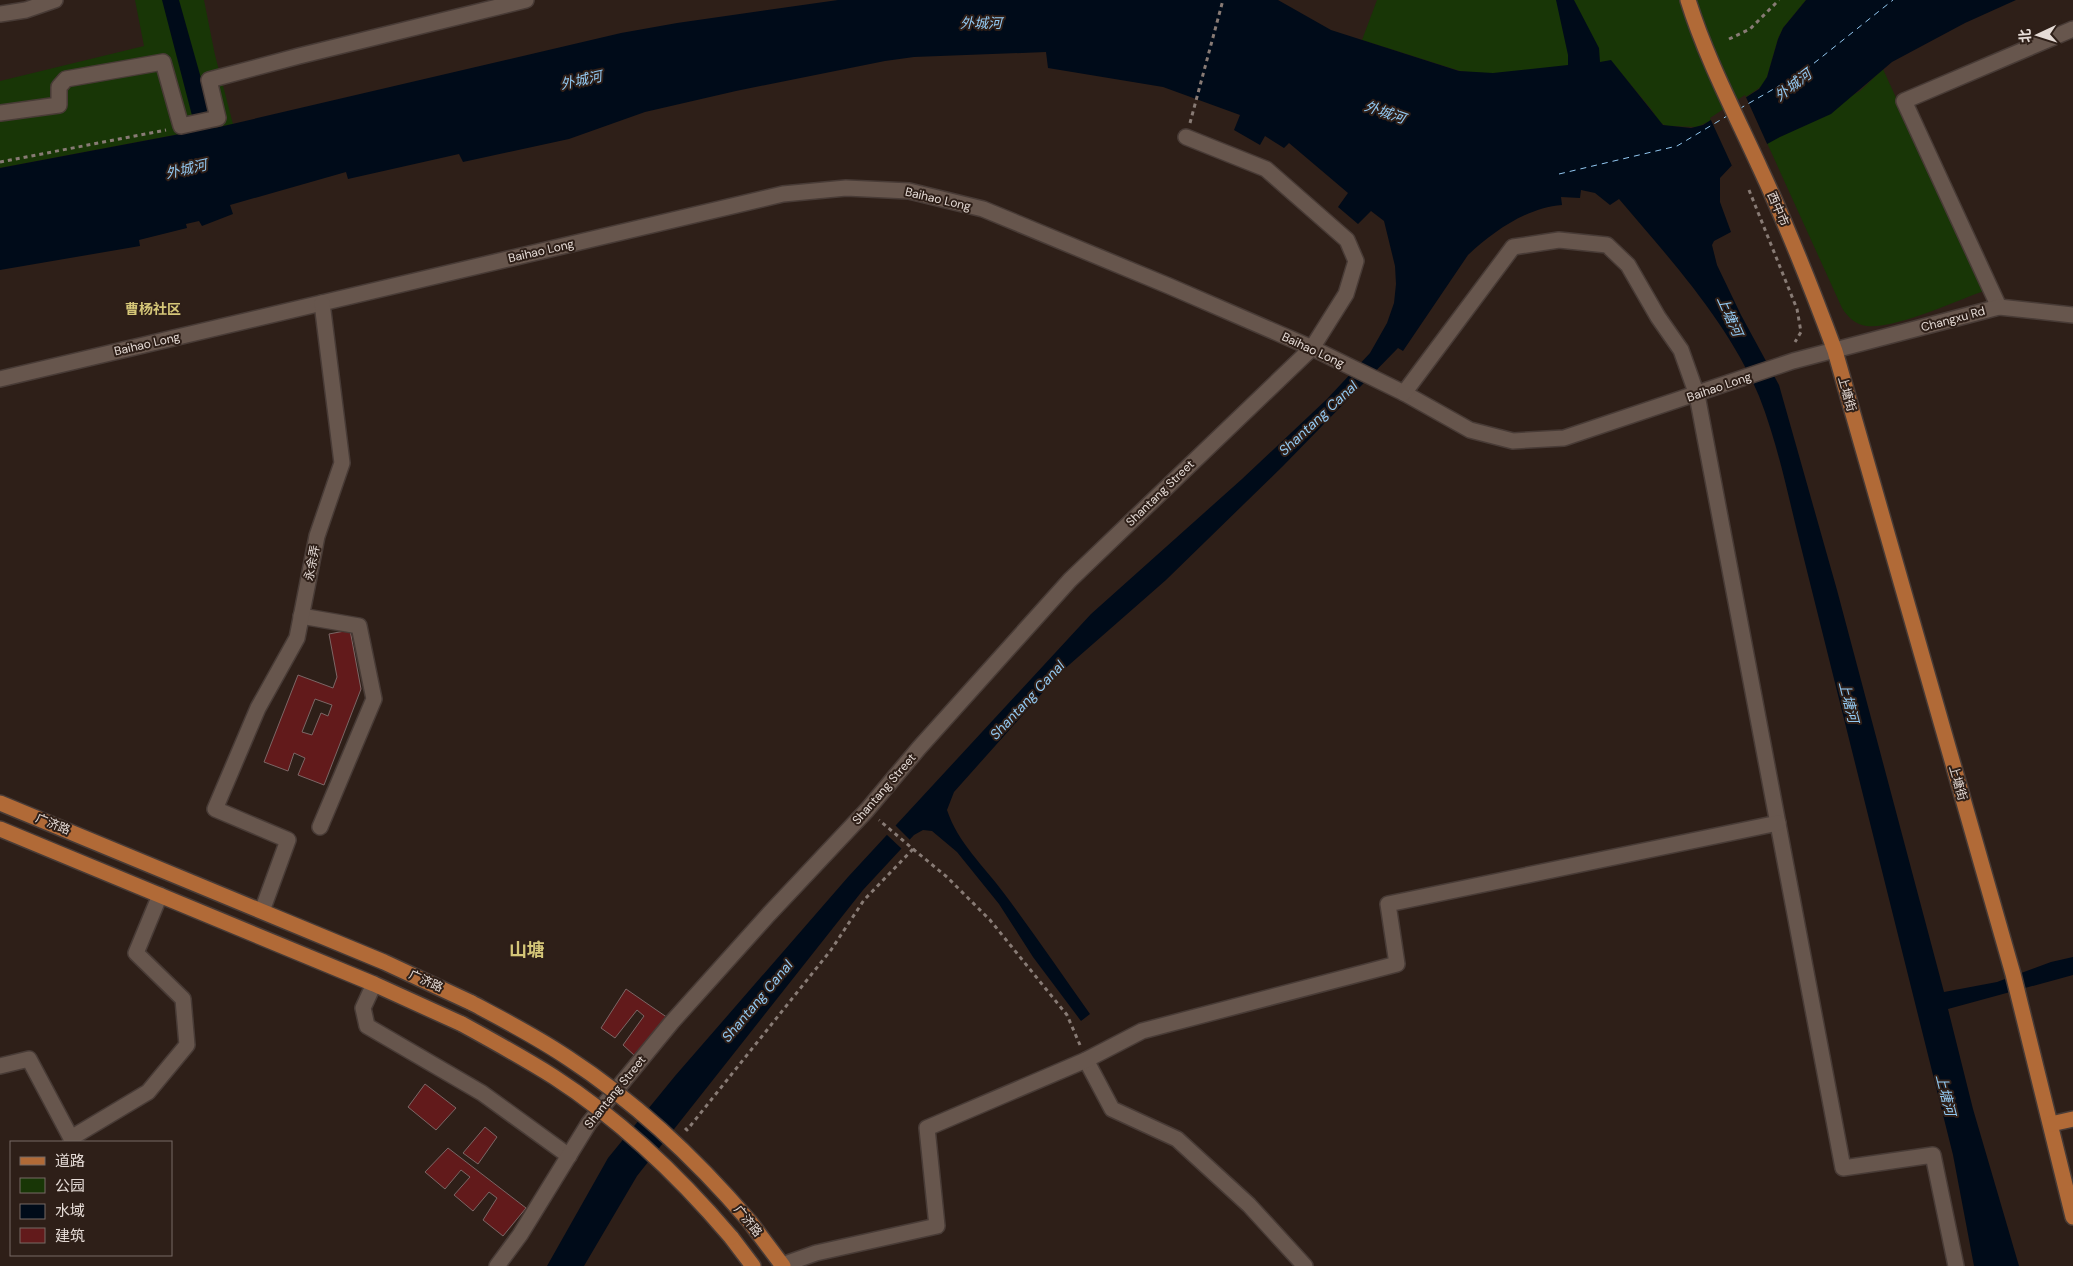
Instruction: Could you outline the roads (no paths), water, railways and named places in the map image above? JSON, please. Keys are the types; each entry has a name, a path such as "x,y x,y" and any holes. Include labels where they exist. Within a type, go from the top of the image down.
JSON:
{"main road":[{"name":"西中市","path":"1688,0 1714,70 1761,170 1835,351"},
{"name":"上塘街","path":"1835,351 2013,974 2073,1217"},
{"name":"广济路","path":"0,803 384,962 472,1003 569,1059 638,1110 700,1165 750,1222 783,1266"},
{"name":"广济路","path":"0,829 374,984 462,1024 549,1074 623,1128 683,1182 731,1237 753,1266"},
{"path":"2051,1124 2073,1119"}],"street":[{"path":"0,14 26,10 55,0"},
{"path":"0,113 59,105 59,87 66,79 163,62 182,126 218,118 209,80 526,0"},
{"path":"1999,306 1904,101 2073,29"},
{"name":"Shantang Street","path":"498,1266 589,1123 672,1022 769,914 867,810 919,748 1070,580 1312,348 1346,294 1356,261 1348,240 1266,169 1186,138"},
{"name":"Baihao Long","path":"0,379 783,194 846,188 909,191 982,210 1169,286 1312,348 1404,394 1470,430 1513,441 1564,438 1697,395 1793,361 1835,351"},
{"path":"1404,394 1513,247 1559,240 1607,245 1628,265 1658,317 1681,350 1697,395 1844,1168 1933,1155 1956,1266"},
{"name":"永余弄","path":"262,911 288,840 215,809 258,708 296,638 317,536 342,463 322,303"},
{"name":"Changxu Rd","path":"1835,351 1999,306 2073,316"},
{"path":"301,616 359,626 374,699 320,828"},
{"path":"783,1266 816,1253 937,1226 927,1128 1086,1060 1142,1031 1396,964 1388,904 1778,823"},
{"path":"0,1066 29,1059 72,1138 148,1092 187,1045 184,999 136,953 160,895"},
{"path":"374,984 363,1008 367,1026 482,1093 569,1156"},
{"path":"1086,1060 1112,1109 1177,1139 1249,1205 1305,1266"}],"water":[{"path":"162,0 179,0 215,128 621,33 838,0 1278,0 1331,30 1459,71 1493,73 1568,65 1568,55 1556,0 1574,0 1599,48 1600,62 1611,60 1663,125 1691,128 1703,125 1759,89 1767,77 1783,28 1806,0 2016,0 1965,23 1892,62 1831,114 1780,137 1736,161 1720,178 1720,202 1731,232 1714,241 1712,245 1717,265 1741,315 1779,385 1837,590 1944,992 1997,982 2051,962 2073,957 2073,975 1948,1009 1973,1109 2019,1266 1974,1266 1953,1155 1785,480 1771,429 1759,396 1731,342 1715,317 1678,268 1619,199 1610,205 1595,193 1581,190 1580,198 1561,197 1562,205 1536,211 1511,222 1468,255 1403,351 1398,348 1283,466 1166,580 1061,672 954,792 947,810 964,843 1014,907 1090,1014 1081,1021 1033,957 999,904 957,852 932,831 923,830 914,835 863,890 637,1176 584,1266 547,1266 608,1158 675,1076 848,877 1091,614 1242,479 1327,399 1370,353 1387,323 1394,303 1395,266 1384,221 1371,211 1358,224 1338,207 1348,193 1289,143 1284,148 1265,136 1260,145 1234,130 1240,115 1163,87 1048,68 1046,52 914,57 885,61 736,91 645,112 569,139 463,162 459,154 348,179 346,172 230,205 233,214 202,226 199,221 186,224 187,228 139,240 140,246 0,270 0,168 196,131"}],"district":[{"name":"曹杨社区","path":"153,309"},
{"name":"山塘","path":"527,950"}],"water label":[{"name":"外城河","path":"981,23"},
{"name":"外城河","path":"581,80"},
{"name":"外城河","path":"1793,85"},
{"name":"外城河","path":"1385,112"},
{"name":"外城河","path":"186,169"},
{"name":"上塘河","path":"1730,316"},
{"name":"Shantang Canal","path":"1318,418"},
{"name":"Shantang Canal","path":"1027,700"},
{"name":"上塘河","path":"1849,702"},
{"name":"Shantang Canal","path":"757,1001"},
{"name":"上塘河","path":"1946,1095"}]}
